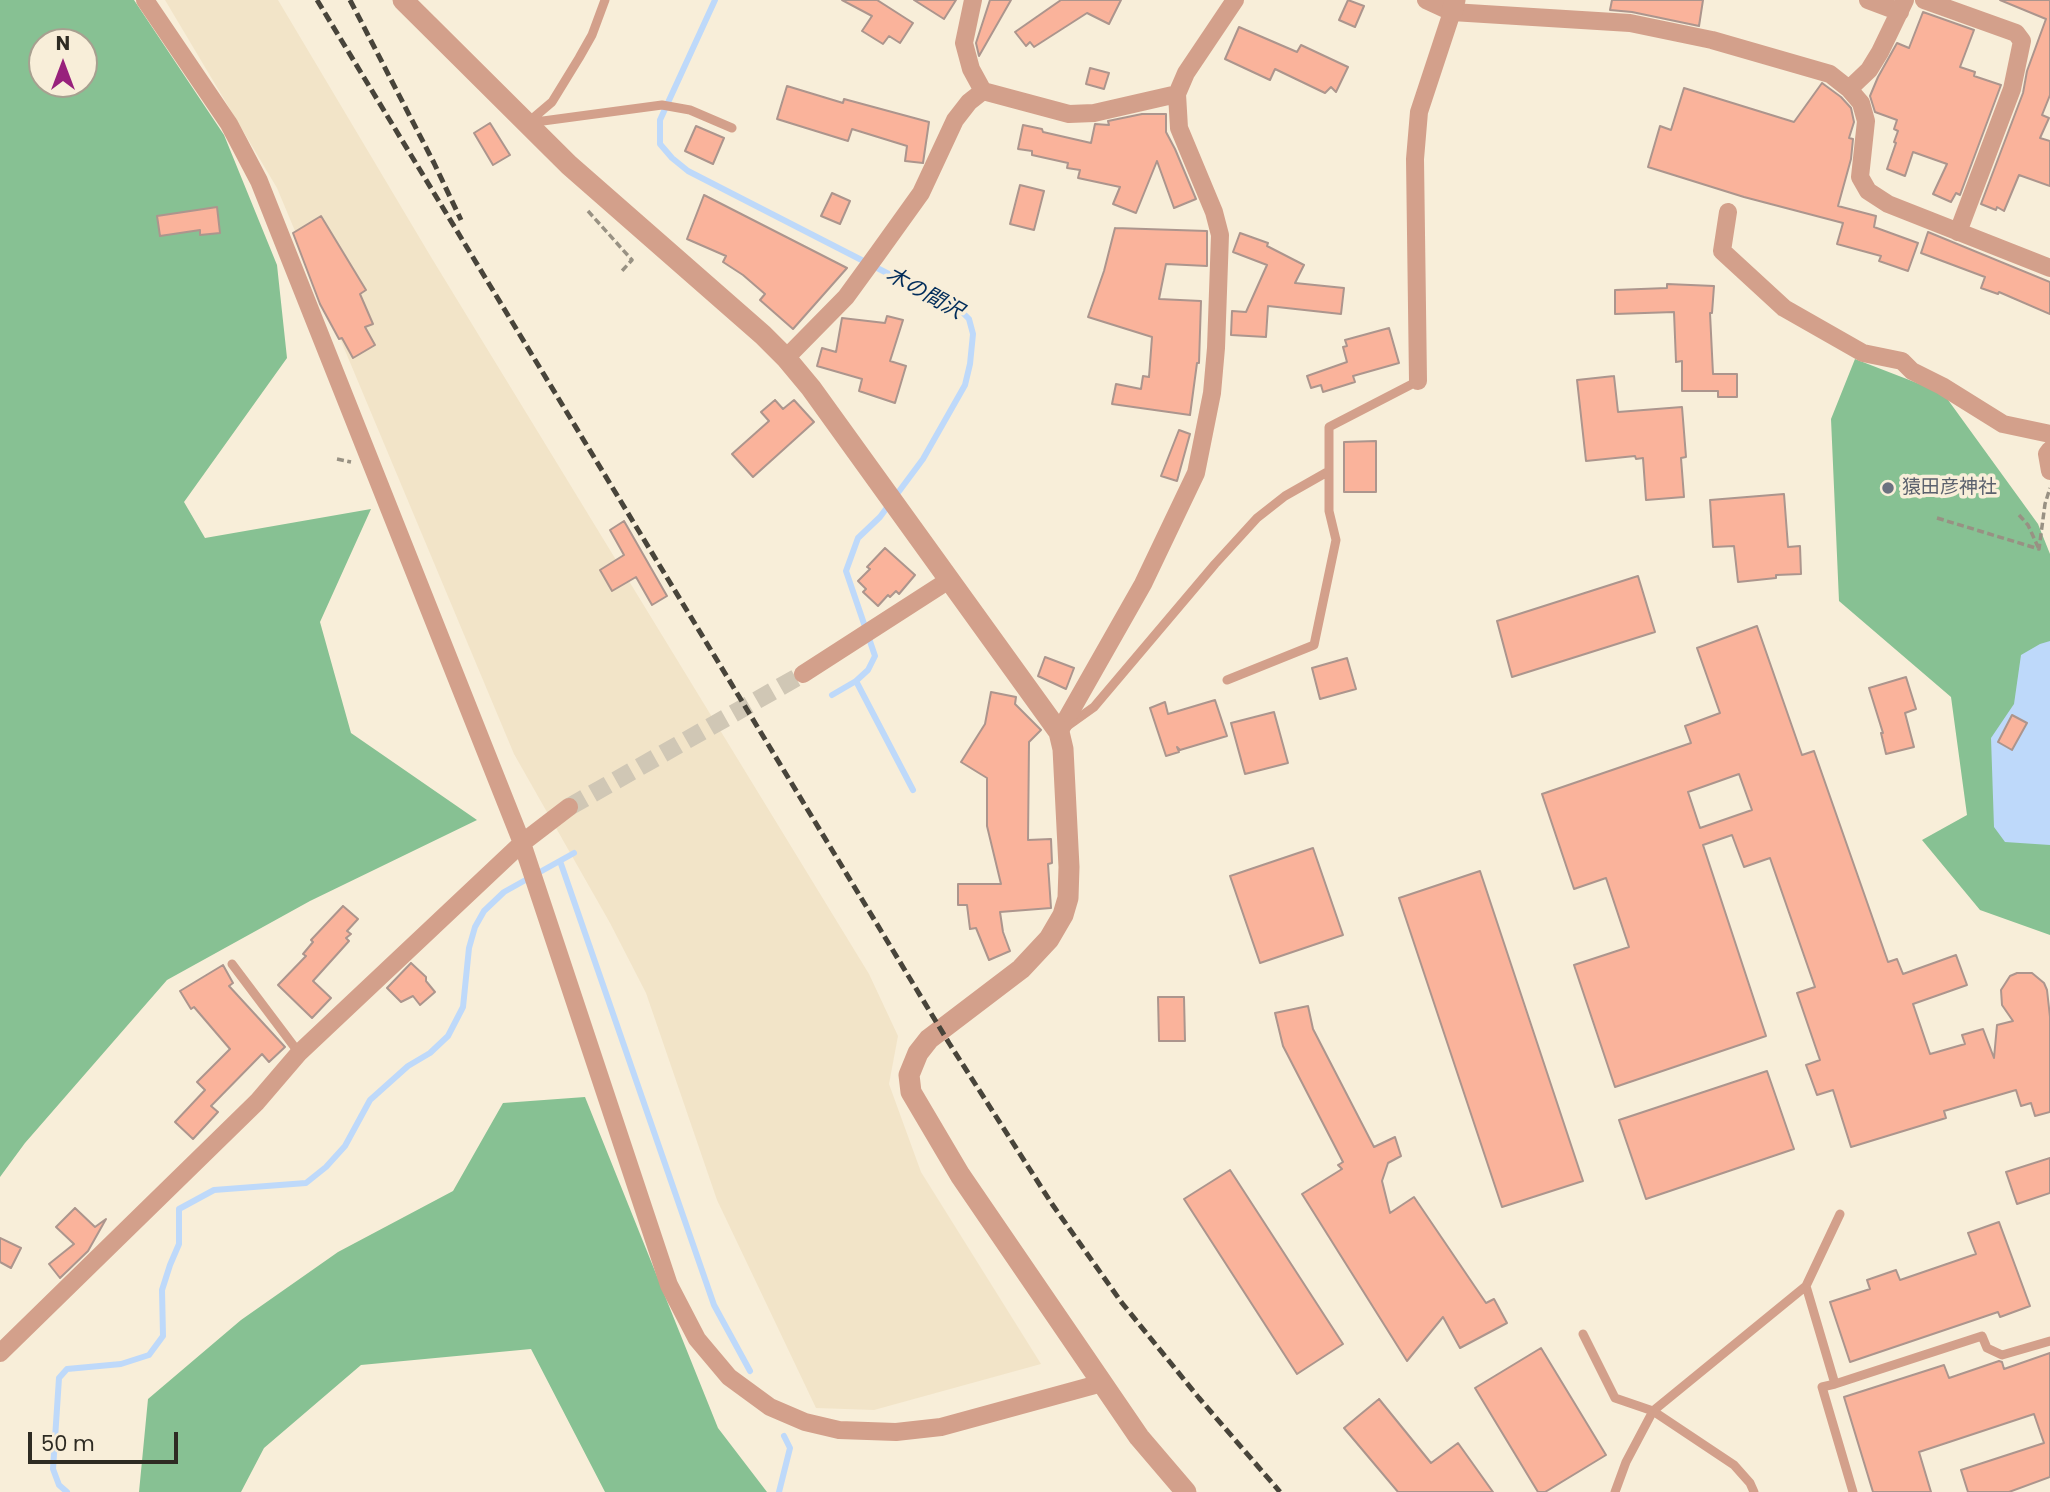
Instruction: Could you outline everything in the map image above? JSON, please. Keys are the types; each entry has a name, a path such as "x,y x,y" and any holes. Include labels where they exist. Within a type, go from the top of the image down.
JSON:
{"street":[{"path":"145,0 229,124 259,181 522,843 669,1285 697,1339 729,1377 770,1407 805,1422 839,1430 896,1432 942,1427 1102,1383"},
{"path":"402,0 569,165 786,358 811,388 1059,732 1063,749 1069,867 1068,898 1063,915 1049,939 1021,970 929,1039 918,1053 909,1074 911,1092 937,1139 1139,1437 1186,1492"},
{"path":"973,0 964,43 971,69 983,91 1069,114 1094,113 1177,94"},
{"path":"1059,732 1143,584 1196,473 1212,393 1220,235 1214,212 1179,128 1177,94 1186,73 1235,0"},
{"path":"1426,0 1453,6 1644,26 1712,40 1830,74 1861,103 1866,121 1860,177 1868,191 1888,204 2050,268"},
{"path":"1849,89 1868,70 1903,6 1868,0"},
{"path":"1924,0 2016,33 2022,41 2012,89 1958,232"},
{"path":"1418,381 1415,159 1419,112 1453,6"},
{"path":"786,358 846,297 878,254 921,193 955,120 969,102 983,91"},
{"path":"1728,212 1722,251 1784,308 1863,353 1902,361 1912,371 1942,386 2003,424 2050,434"},
{"path":"2050,450 2047,454 2050,471"},
{"path":"803,674 948,580"},
{"path":"0,1353 257,1102 299,1053 522,843 569,807"}],"lane":[{"path":"527,123 539,114 559,91 592,35 605,0"},
{"path":"527,123 662,106 690,110 732,128"},
{"path":"1227,680 1314,645 1336,541 1329,511 1329,427 1418,381"},
{"path":"1059,732 1094,707 1257,518 1285,496 1329,471"},
{"path":"232,964 299,1053"},
{"path":"1615,1492 1626,1462 1653,1411 1806,1286 1840,1214"},
{"path":"1806,1286 1835,1384"},
{"path":"1583,1334 1615,1398 1653,1411 1734,1465 1750,1483 1754,1492"},
{"path":"1853,1492 1822,1387 1982,1336 1987,1348 2002,1355 2050,1341"}],"path":[{"path":"586,209 632,260 621,272"},
{"path":"2039,549 2050,488"},
{"path":"2019,515 2028,525 2039,549"},
{"path":"1937,518 2039,549"}],"shaded area":[{"path":"165,0 278,0 431,257 869,974 898,1036 889,1084 921,1172 1041,1364 874,1410 816,1408 717,1200 646,993 610,923 514,754 277,188"}],"green space":[{"path":"0,0 134,0 224,135 277,265 287,358 184,502 205,538 371,509 320,622 351,733 477,820 310,901 167,980 25,1143 0,1177"},
{"path":"1855,359 1943,393 2038,524 2050,554 2050,935 1980,910 1922,840 1967,815 1951,697 1839,601 1831,419"},
{"path":"585,1097 718,1428 767,1492 605,1492 531,1349 361,1365 264,1448 241,1492 139,1492 148,1399 241,1320 338,1252 453,1191 503,1103"}],"water":[{"path":"2050,641 2050,845 2005,842 1994,827 1991,738 2014,704 2021,655"}],"building":[{"path":"842,0 877,0 913,23 900,43 889,36 883,44 862,31 872,16"},
{"path":"914,0 956,0 944,19"},
{"path":"990,0 1011,0 979,56 976,43"},
{"path":"1061,0 1121,0 1109,24 1087,13 1034,47 1030,42 1026,46 1015,32"},
{"path":"1348,0 1364,6 1355,27 1339,20"},
{"path":"1612,0 1703,0 1699,26 1610,10"},
{"path":"2000,0 2050,0 2050,95 2042,115 2049,118 2040,138 2050,141 2050,186 2019,175 2004,211 1981,204 2023,93 2027,71 2046,19"},
{"path":"1923,12 1974,30 1960,67 1975,72 1974,76 2001,85 1960,195 1956,193 1951,202 1933,194 1947,164 1913,152 1905,176 1887,169 1896,143 1894,142 1898,131 1894,129 1897,120 1875,112 1870,96 1897,43 1909,48"},
{"path":"1239,27 1297,52 1301,45 1348,67 1336,92 1331,87 1325,93 1275,69 1270,80 1225,59"},
{"path":"1090,68 1109,73 1104,89 1086,84"},
{"path":"1822,83 1851,108 1854,122 1849,138 1853,139 1851,159 1838,206 1876,216 1874,227 1918,243 1908,271 1879,261 1881,256 1837,244 1843,223 1744,197 1648,167 1660,126 1671,130 1684,88 1794,122"},
{"path":"787,86 843,103 844,99 929,122 923,163 905,161 907,146 852,129 848,141 777,119"},
{"path":"1142,114 1166,114 1166,132 1196,199 1174,208 1157,161 1136,213 1113,204 1120,187 1078,178 1080,170 1067,168 1068,163 1018,149 1023,125 1091,143 1095,124 1109,125 1108,121"},
{"path":"490,123 510,155 493,165 474,133"},
{"path":"696,126 724,138 713,164 685,151"},
{"path":"1020,185 1044,191 1034,230 1010,224"},
{"path":"832,193 850,201 840,224 821,216"},
{"path":"704,195 847,268 793,329 760,300 765,294 723,262 726,256 687,239"},
{"path":"217,207 220,233 200,235 200,230 160,236 157,216"},
{"path":"321,216 366,290 360,294 373,324 365,327 375,345 353,358 320,304 293,233"},
{"path":"1115,228 1207,231 1207,266 1166,264 1159,299 1201,301 1199,363 1190,415 1112,404 1116,384 1141,389 1143,376 1149,377 1152,337 1088,317"},
{"path":"1928,232 2050,282 2050,314 1999,292 1998,294 1981,288 1985,277 1921,253"},
{"path":"1240,233 1268,243 1267,246 1304,265 1295,283 1344,288 1341,314 1268,306 1266,337 1231,335 1232,311 1246,312 1267,265 1233,252"},
{"path":"1667,284 1714,286 1710,313 1713,374 1737,374 1737,397 1718,397 1718,391 1682,391 1682,361 1676,362 1674,312 1615,314 1615,290 1667,288"},
{"path":"887,316 903,320 890,361 906,366 895,403 859,391 862,379 817,366 822,348 836,352 842,318 885,323"},
{"path":"1389,328 1399,363 1353,376 1355,382 1323,392 1321,385 1311,388 1307,376 1347,362 1343,347 1347,346 1345,340"},
{"path":"1614,376 1618,412 1682,407 1686,457 1681,458 1684,497 1646,500 1643,458 1636,459 1635,456 1586,461 1577,380"},
{"path":"775,400 783,409 794,400 814,422 753,477 732,454 769,421 761,412"},
{"path":"1179,430 1190,434 1177,481 1161,476"},
{"path":"1376,441 1376,492 1344,492 1344,442"},
{"path":"1784,494 1788,547 1800,546 1801,574 1776,575 1776,578 1738,582 1734,546 1713,547 1710,500"},
{"path":"624,521 667,596 652,605 636,577 612,591 600,570 624,555 610,530"},
{"path":"885,548 915,575 899,594 896,591 890,597 888,595 878,606 863,592 866,589 858,581"},
{"path":"1638,576 1655,632 1512,677 1497,621"},
{"path":"1757,626 1802,755 1814,751 1888,962 1897,959 1903,974 1956,955 1967,985 1913,1004 1930,1054 1965,1044 1962,1035 1983,1029 1994,1058 1997,1025 2013,1021 2002,1005 2001,990 2010,976 2032,973 2044,983 2050,1017 2050,1112 2035,1116 2031,1103 2021,1106 2016,1090 1944,1111 1946,1118 1851,1147 1833,1090 1817,1095 1806,1065 1820,1060 1797,993 1815,987 1770,858 1744,867 1732,835 1703,845 1766,1036 1615,1087 1574,965 1629,947 1606,878 1574,889 1542,794 1691,743 1685,726 1720,713 1697,648","holes":["1739,774 1752,810 1700,828 1688,792"]},
{"path":"1045,657 1074,668 1066,689 1038,676"},
{"path":"1347,658 1356,689 1320,699 1312,668"},
{"path":"1906,677 1916,709 1905,713 1914,747 1886,754 1883,733 1869,688"},
{"path":"991,692 1016,697 1015,704 1041,730 1029,742 1028,840 1051,839 1052,863 1048,864 1051,908 1000,912 1010,951 989,960 976,928 970,929 967,905 958,905 958,884 1001,884 987,826 987,778 961,762 985,724"},
{"path":"1215,700 1227,736 1180,750 1177,747 1179,752 1166,756 1150,708 1165,702 1168,714"},
{"path":"1274,712 1288,763 1245,774 1231,723"},
{"path":"2012,715 2027,723 2012,750 1998,742"},
{"path":"1313,848 1343,935 1260,963 1230,876"},
{"path":"1480,871 1583,1181 1502,1207 1399,898"},
{"path":"343,906 358,919 347,931 351,934 346,938 349,941 313,981 331,998 312,1018 278,985 306,956 303,954 313,942 311,940"},
{"path":"411,963 426,977 435,992 420,1005 413,996 401,1002 387,988"},
{"path":"223,965 233,983 229,986 285,1047 269,1062 262,1054 211,1106 218,1112 193,1139 175,1122 205,1090 197,1082 230,1049 194,1007 191,1009 180,991"},
{"path":"1158,997 1184,997 1185,1041 1159,1041"},
{"path":"1308,1006 1313,1029 1374,1147 1395,1137 1401,1156 1388,1163 1382,1181 1390,1213 1414,1197 1486,1303 1494,1299 1507,1323 1460,1348 1443,1317 1407,1361 1302,1194 1342,1169 1338,1165 1343,1162 1283,1046 1275,1013"},
{"path":"1767,1071 1794,1149 1646,1199 1619,1120"},
{"path":"2050,1158 2050,1193 2017,1204 2006,1172"},
{"path":"1230,1170 1343,1344 1297,1374 1184,1199"},
{"path":"75,1208 95,1227 106,1219 88,1251 60,1278 49,1264 74,1244 56,1227"},
{"path":"1999,1222 2030,1306 2000,1317 1998,1312 1850,1362 1830,1302 1870,1289 1867,1280 1896,1270 1900,1280 1976,1254 1968,1233"},
{"path":"0,1238 21,1248 11,1268 0,1262"},
{"path":"1541,1348 1606,1455 1545,1492 1538,1492 1475,1388"},
{"path":"2050,1353 2050,1477 2009,1492 1968,1492 1961,1470 2044,1443 2034,1414 1919,1452 1931,1492 1873,1492 1844,1397 1944,1365 1949,1378 1999,1361 2004,1369"},
{"path":"1379,1399 1431,1463 1458,1443 1493,1492 1398,1492 1344,1428"}],"waterway":[{"name":"木の間沢","path":"715,0 660,120 660,144 688,171 961,311 969,319 973,334 965,385 923,459 880,517 858,538 846,571 875,656 868,670 856,681 913,790"},
{"path":"832,695 856,681"},
{"path":"67,1492 59,1485 53,1469 59,1378 67,1369 121,1364 149,1355 163,1336 162,1290 179,1244 179,1209 214,1190 306,1183 326,1167 345,1146 370,1100 408,1066 430,1053 448,1036 463,1007 469,948 475,927 484,911 504,892 574,853"},
{"path":"560,861 714,1305 750,1371"},
{"path":"779,1492 790,1448 784,1436"}],"tunnel":[{"path":"569,807 803,674"}],"railway":[{"path":"317,0 949,1043 1052,1204 1122,1303 1280,1492"},
{"path":"350,0 461,220"}],"place":[{"name":"猿田彦神社","path":"1888,488"}]}
